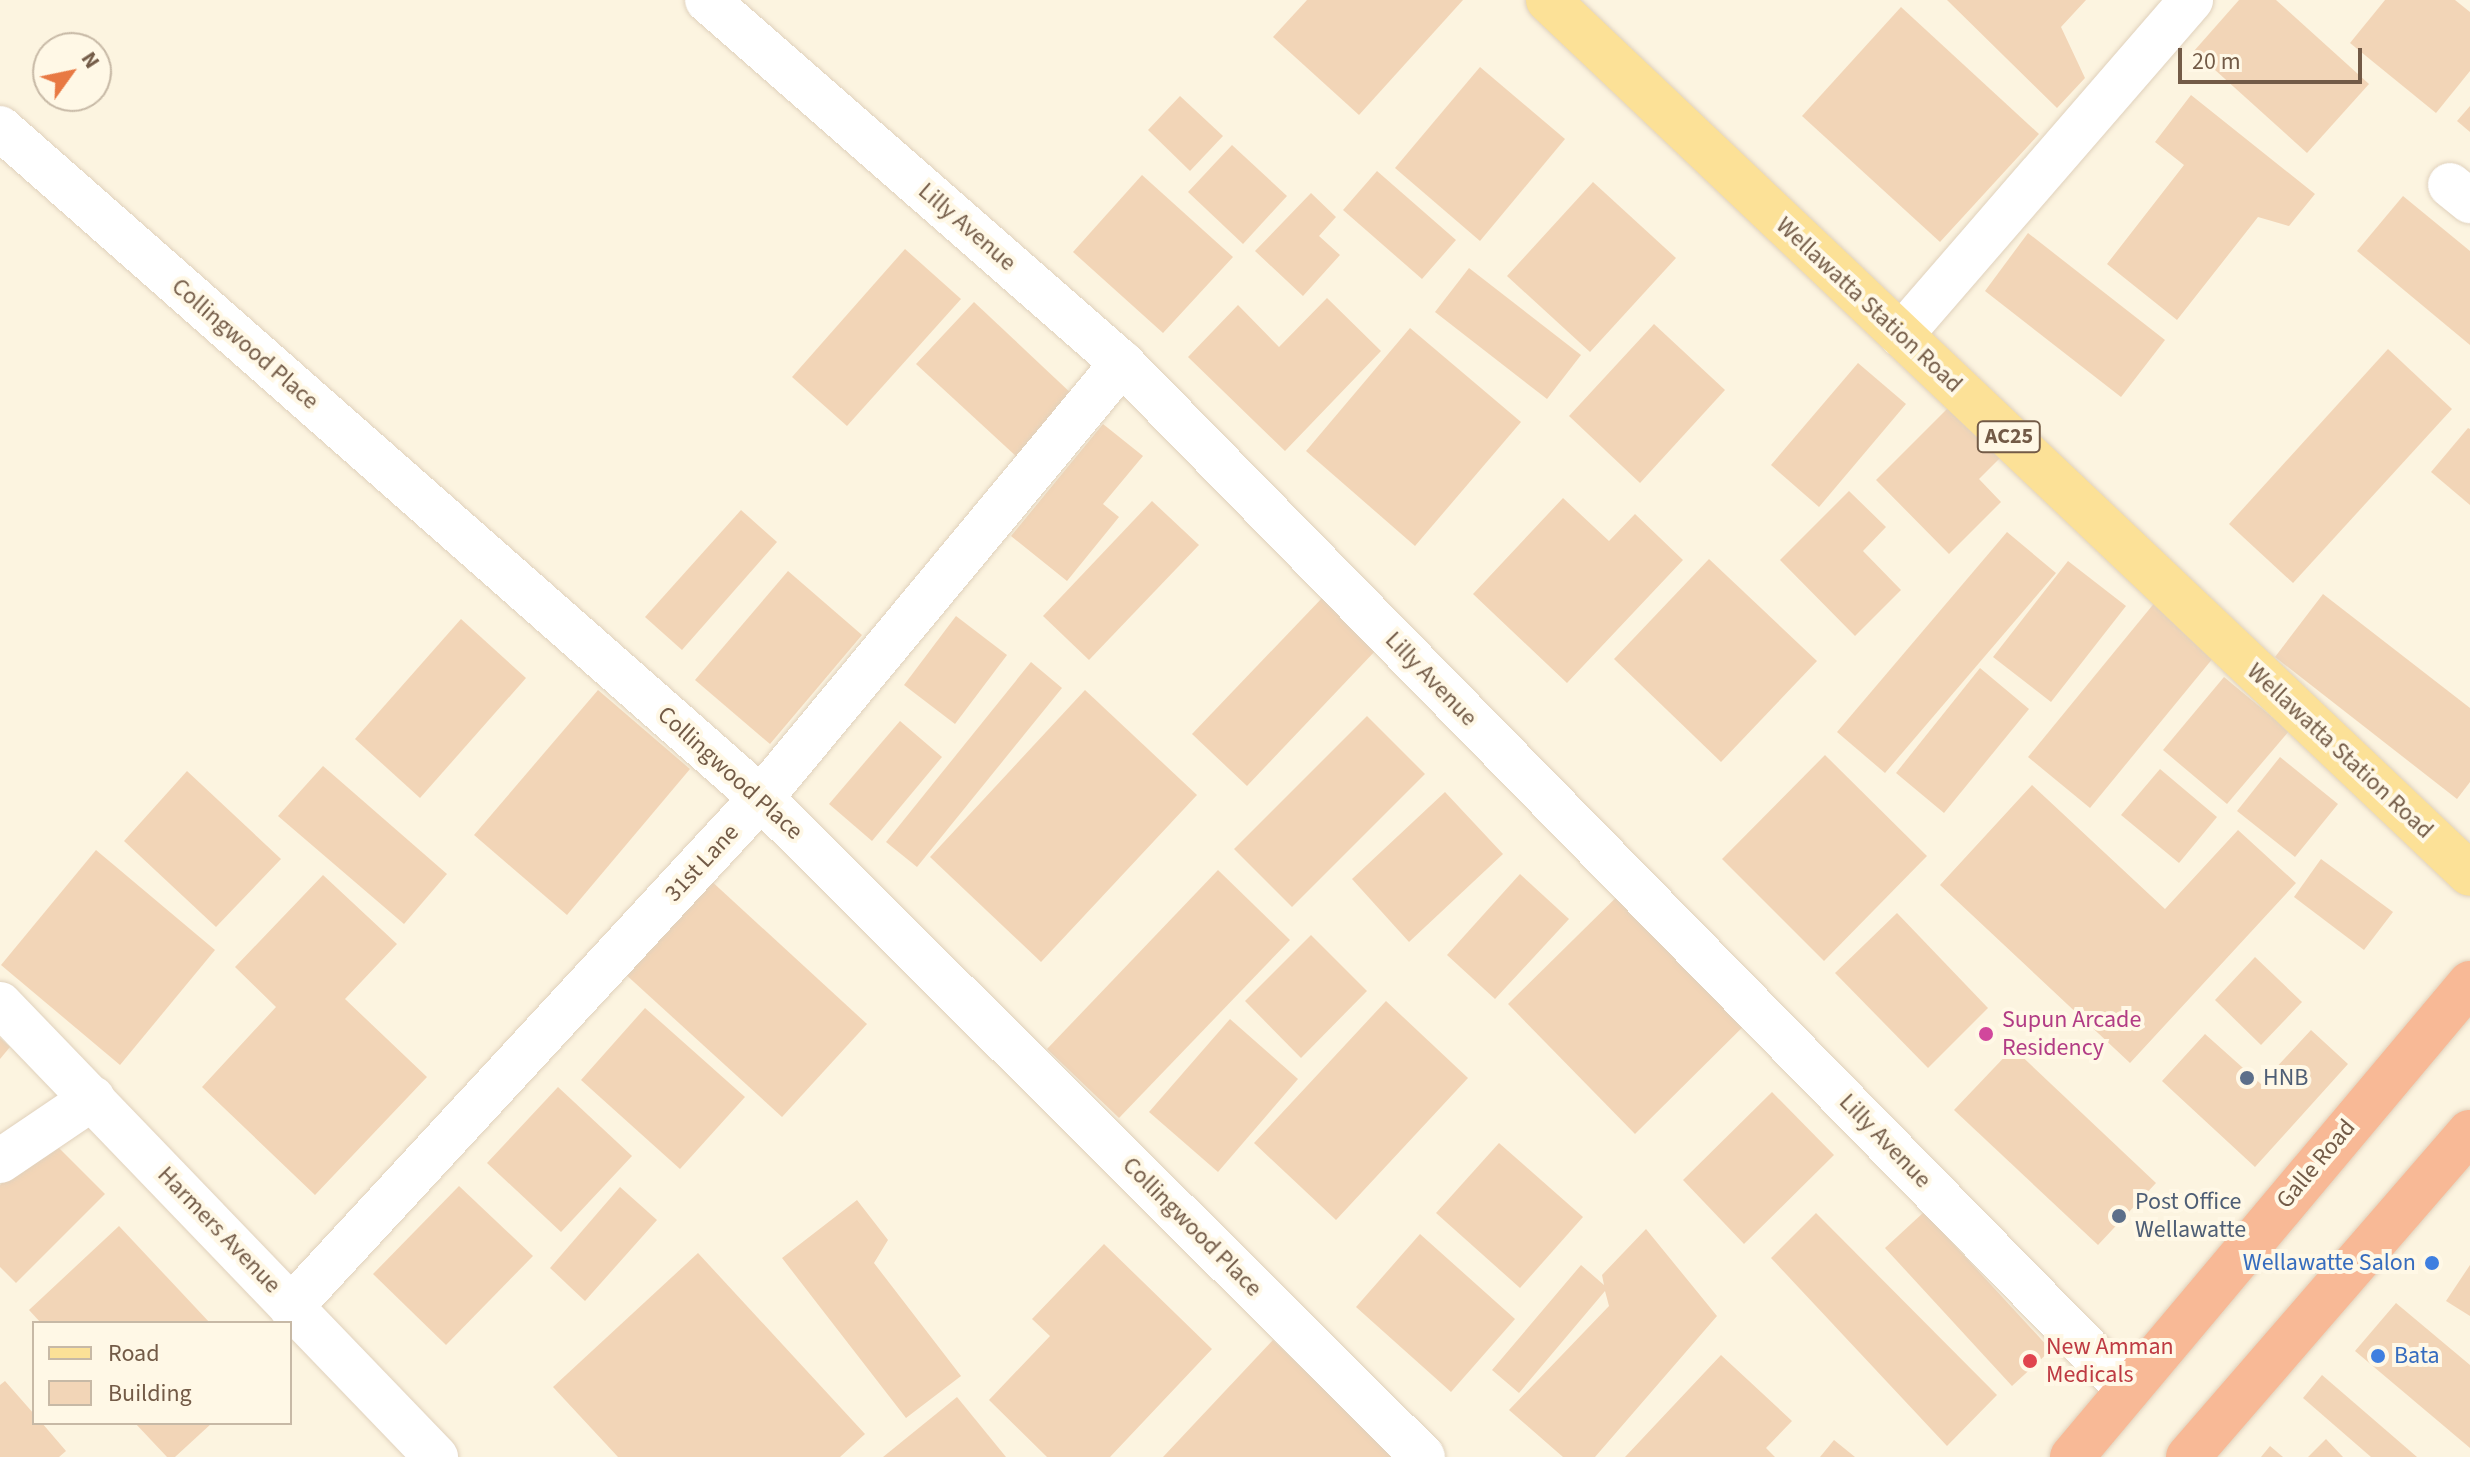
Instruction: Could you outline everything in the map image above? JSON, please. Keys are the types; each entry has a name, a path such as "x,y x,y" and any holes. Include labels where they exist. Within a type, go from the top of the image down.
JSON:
{"highway":[{"name":"Galle Road","path":"2072,1457 2126,1388 2470,983"},
{"path":"2188,1457 2470,1132"}],"main road":[{"name":"Wellawatta Station Road","path":"1568,7 1901,335 2470,874"}],"street":[{"name":"Lilly Avenue","path":"707,0 1122,363 2126,1388"},
{"path":"1901,335 2191,0"},
{"name":"Collingwood Place","path":"0,128 761,798 1423,1457"},
{"name":"31st Lane","path":"291,1307 761,798 1122,363"},
{"name":"Harmers Avenue","path":"0,1004 436,1457"},
{"path":"0,1161 93,1098"}],"building":[{"path":"1307,0 1463,0 1359,115 1273,37"},
{"path":"1947,0 2086,0 2061,27 2085,78 2057,108"},
{"path":"2239,0 2276,0 2369,84 2307,153 2194,51"},
{"path":"2385,0 2455,0 2470,12 2470,71 2436,113 2350,43"},
{"path":"1901,7 2039,134 1940,242 1802,116"},
{"path":"1480,67 1565,139 1480,241 1395,168"},
{"path":"2191,95 2315,194 2289,226 2258,217 2177,320 2107,264 2184,165 2155,142"},
{"path":"1180,96 1223,136 1190,171 1148,130"},
{"path":"2470,106 2470,132 2457,121"},
{"path":"1232,145 1287,196 1243,244 1188,192"},
{"path":"1377,171 1456,240 1422,279 1343,210"},
{"path":"1142,175 1233,257 1163,333 1073,252"},
{"path":"1593,182 1676,258 1590,352 1507,276"},
{"path":"1311,193 1336,217 1319,236 1340,255 1303,296 1255,251"},
{"path":"2403,196 2470,251 2470,345 2357,251"},
{"path":"2028,233 2165,340 2121,397 1985,291"},
{"path":"905,249 961,299 847,426 792,377"},
{"path":"1469,268 1581,355 1547,399 1435,312"},
{"path":"1327,298 1381,351 1285,451 1188,357 1238,305 1279,347"},
{"path":"974,302 1074,396 1018,458 916,364"},
{"path":"1654,324 1725,390 1640,483 1569,416"},
{"path":"1410,328 1521,422 1415,546 1306,451"},
{"path":"2388,349 2452,409 2293,583 2229,524"},
{"path":"1858,363 1906,404 1819,507 1771,465"},
{"path":"1953,403 2004,454 1979,479 2001,502 1949,554 1876,480"},
{"path":"1103,424 1143,456 1103,504 1119,517 1067,581 1011,536"},
{"path":"2470,429 2470,505 2431,472"},
{"path":"1849,491 1886,527 1863,551 1901,590 1855,636 1780,560"},
{"path":"1563,498 1609,541 1635,514 1683,560 1567,683 1473,594"},
{"path":"1152,501 1199,545 1089,660 1043,616"},
{"path":"741,510 777,542 682,650 645,617"},
{"path":"2007,532 2056,573 1885,773 1837,732"},
{"path":"1709,559 1817,661 1721,762 1614,659"},
{"path":"2068,561 2126,606 2051,702 1993,657"},
{"path":"788,571 862,635 770,744 695,680"},
{"path":"2323,594 2470,708 2470,782 2457,799 2275,657"},
{"path":"1323,597 1377,649 1247,786 1192,734"},
{"path":"2156,601 2218,652 2090,808 2028,757"},
{"path":"956,616 1007,655 955,724 904,685"},
{"path":"461,619 526,678 420,798 355,739"},
{"path":"1031,662 1062,688 917,867 886,842"},
{"path":"1980,668 2029,709 1944,813 1896,773"},
{"path":"2224,677 2289,731 2227,804 2163,750"},
{"path":"598,690 690,769 567,915 474,835"},
{"path":"1085,690 1197,795 1041,962 930,857"},
{"path":"1367,716 1425,774 1292,907 1234,849"},
{"path":"900,721 942,757 872,841 829,804"},
{"path":"1825,755 1927,856 1824,961 1722,859"},
{"path":"2280,757 2338,804 2295,857 2237,811"},
{"path":"323,766 447,874 404,924 278,816"},
{"path":"2160,769 2217,817 2179,863 2121,815"},
{"path":"187,771 281,859 216,927 124,841"},
{"path":"2032,785 2165,909 2238,830 2296,883 2130,1063 1940,885"},
{"path":"1445,792 1503,854 1409,942 1352,879"},
{"path":"96,850 215,950 120,1065 1,965"},
{"path":"2321,859 2393,912 2364,950 2294,897"},
{"path":"1218,870 1290,940 1119,1118 1047,1049"},
{"path":"1644,870 1771,999 1635,1134 1508,1004"},
{"path":"1520,874 1569,919 1495,999 1447,955"},
{"path":"323,875 397,944 345,999 427,1077 315,1195 202,1087 276,1007 235,967"},
{"path":"708,878 867,1024 782,1117 623,972"},
{"path":"1897,913 1988,1008 1928,1068 1835,973"},
{"path":"1311,935 1367,991 1301,1058 1245,1001"},
{"path":"2255,957 2302,1002 2261,1045 2215,1000"},
{"path":"1386,1001 1468,1078 1336,1220 1254,1143"},
{"path":"645,1008 745,1097 680,1169 581,1080"},
{"path":"1230,1019 1298,1079 1218,1172 1149,1112"},
{"path":"2311,1030 2348,1064 2255,1167 2162,1081 2205,1034 2261,1084"},
{"path":"0,1038 10,1047 0,1059"},
{"path":"2013,1048 2156,1183 2098,1245 1954,1110"},
{"path":"558,1087 632,1156 561,1232 487,1163"},
{"path":"1772,1092 1834,1155 1744,1244 1683,1180"},
{"path":"48,1137 105,1194 16,1283 0,1267 0,1185"},
{"path":"1499,1143 1583,1217 1520,1288 1436,1213"},
{"path":"459,1186 533,1256 446,1345 373,1274"},
{"path":"620,1187 657,1220 585,1301 550,1268"},
{"path":"857,1200 888,1240 874,1263 961,1376 906,1418 782,1258"},
{"path":"1924,1212 2051,1350 2012,1386 1885,1248"},
{"path":"1816,1213 1997,1395 1947,1446 1771,1258"},
{"path":"119,1226 208,1321 39,1321 29,1310"},
{"path":"1646,1229 1717,1316 1595,1457 1563,1457 1509,1410 1609,1306 1605,1291 1519,1393 1492,1370 1581,1265 1604,1285 1602,1275"},
{"path":"1420,1234 1515,1319 1451,1392 1356,1307"},
{"path":"1104,1244 1212,1349 1110,1457 1047,1457 989,1400 1050,1336 1032,1319"},
{"path":"698,1253 865,1434 840,1457 618,1457 553,1387"},
{"path":"2470,1265 2470,1316 2446,1301"},
{"path":"2396,1303 2470,1365 2470,1448 2355,1351"},
{"path":"1273,1340 1395,1457 1163,1457"},
{"path":"1721,1355 1792,1421 1766,1448 1775,1457 1625,1457"},
{"path":"2322,1375 2417,1457 2371,1457 2303,1398"},
{"path":"5,1381 32,1412 32,1425 44,1425 66,1451 59,1457 0,1457 0,1385"},
{"path":"957,1397 1006,1457 883,1457"},
{"path":"137,1425 210,1425 175,1457 167,1457"},
{"path":"2326,1439 2343,1457 2308,1457"},
{"path":"1834,1440 1855,1457 1820,1457"},
{"path":"2270,1446 2283,1457 2261,1457"}],"place":[{"name":"Supun Arcade Residency","path":"1986,1034"},
{"name":"HNB","path":"2247,1078"},
{"name":"Post Office Wellawatte","path":"2119,1216"},
{"name":"Wellawatte Salon","path":"2432,1263"},
{"name":"Bata","path":"2378,1356"},
{"name":"New Amman Medicals","path":"2030,1361"}]}
